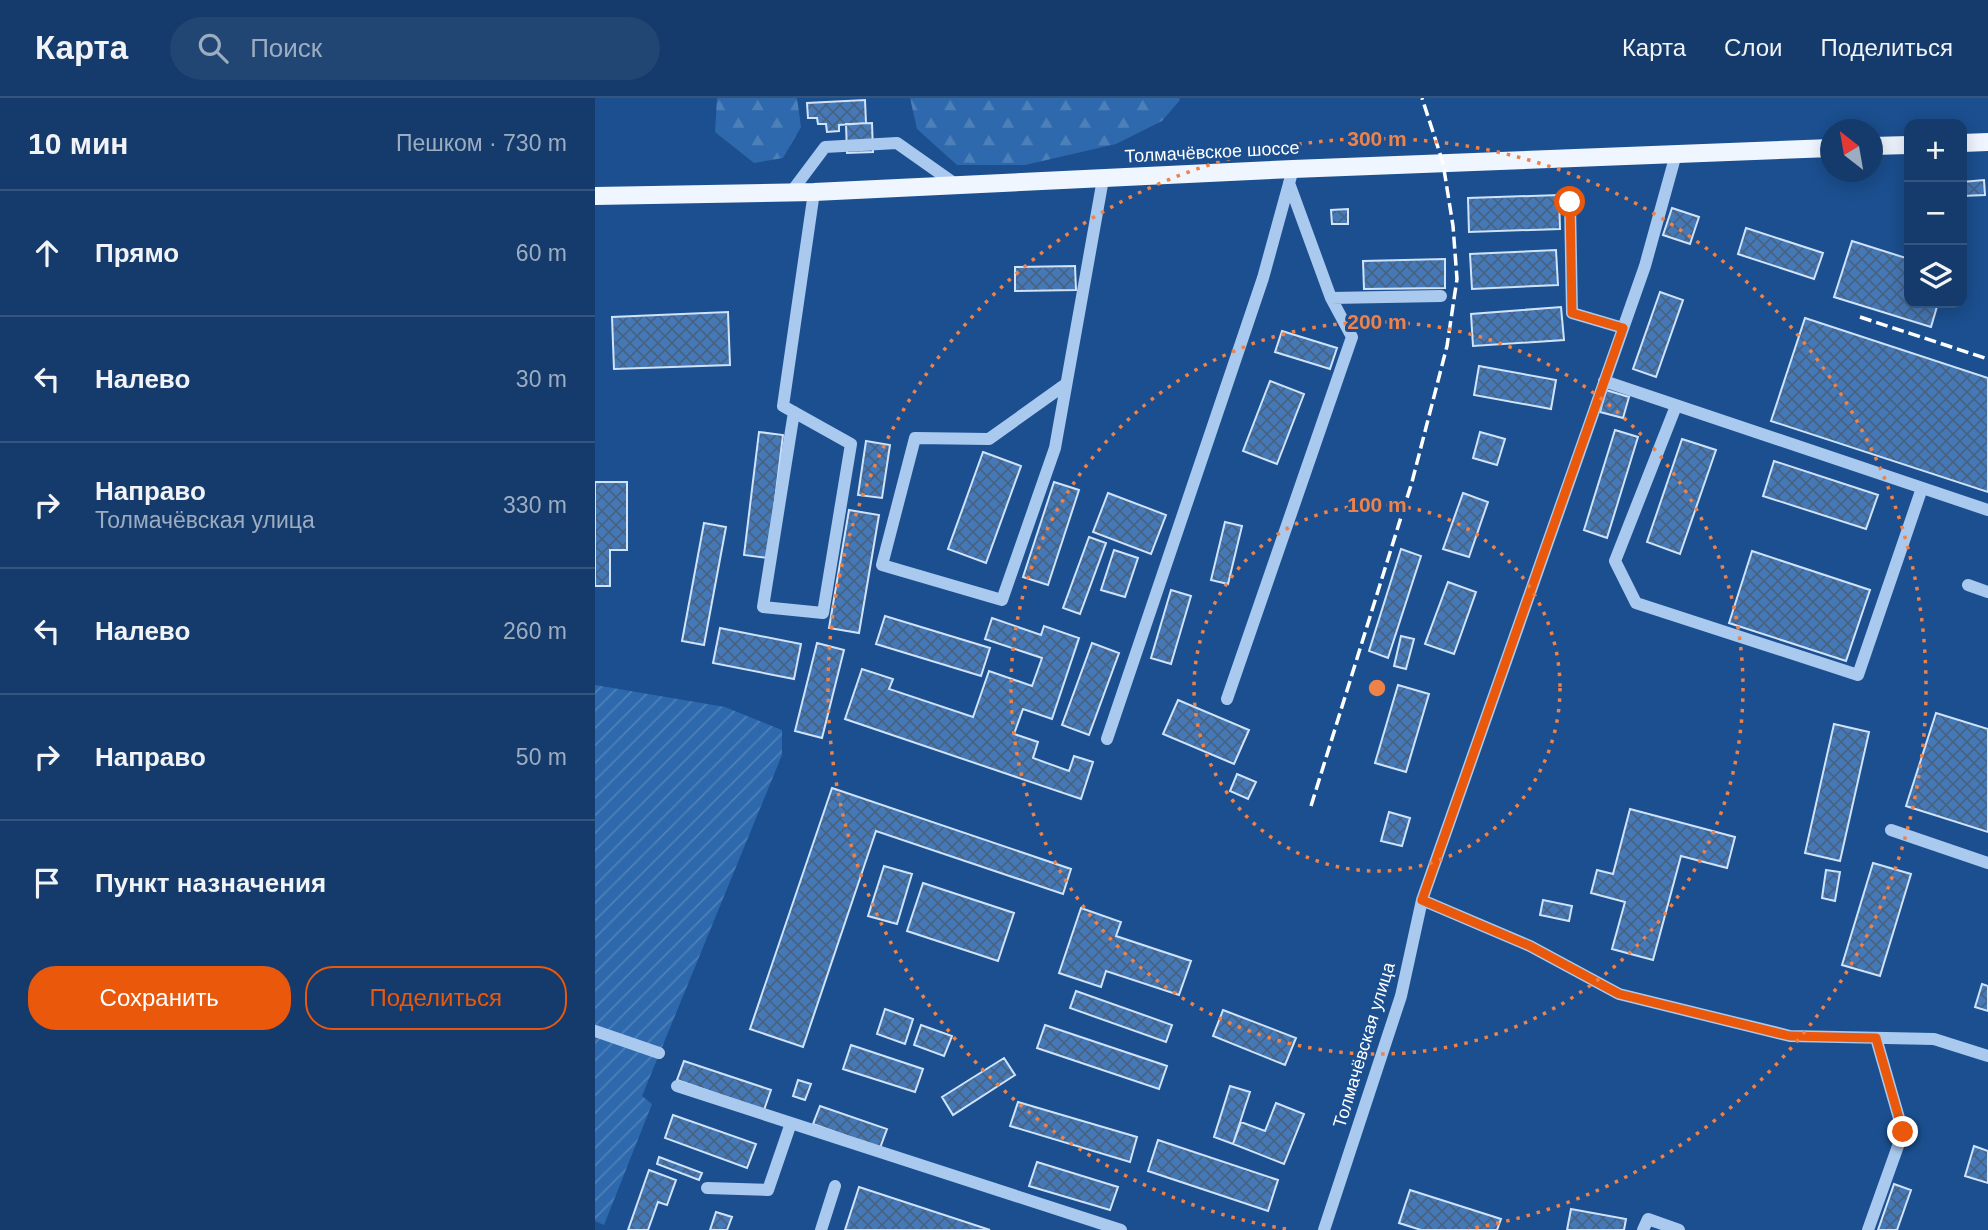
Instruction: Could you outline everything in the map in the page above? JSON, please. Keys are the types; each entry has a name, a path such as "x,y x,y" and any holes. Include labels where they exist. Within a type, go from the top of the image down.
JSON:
{"main road":[{"path":"1967,143 1988,142"},
{"path":"1883,146 1904,145"},
{"name":"Толмачёвское шоссе","path":"595,196 814,192 1103,179 1291,176 1820,148"}],"street":[{"path":"792,191 825,147 897,143 958,186"},
{"name":"Толмачёвская улица","path":"1324,1230 1401,996 1422,900 1623,328 1676,154"},
{"path":"1227,699 1352,337 1331,298 1291,176"},
{"path":"1107,739 1263,278 1291,176"},
{"path":"1066,384 989,439 915,438 882,565 1002,600 1055,447 1103,179"},
{"path":"794,412 763,607 823,614 851,444 794,412 783,406 814,192"},
{"path":"1570,202 1572,313 1623,328"},
{"path":"1331,298 1441,296"},
{"path":"1604,381 1988,510"},
{"path":"1676,406 1615,561 1636,603 1858,675 1922,488"},
{"path":"1968,585 1988,592"},
{"path":"1891,830 1988,863"},
{"path":"1422,900 1530,946 1619,994 1790,1036 1934,1039 1988,1056"},
{"path":"595,1031 659,1053"},
{"path":"1868,1230 1903,1132 1876,1038"},
{"path":"677,1086 1121,1230"},
{"path":"707,1188 768,1190 791,1123"},
{"path":"821,1230 835,1186"},
{"path":"1643,1230 1648,1219 1679,1230"}],"green space":[{"path":"717,98 797,98 801,127 783,158 754,163 715,132"},
{"path":"910,98 1180,100 1162,121 1116,144 1025,165 957,165 917,129"},
{"path":"595,685 725,707 782,730 782,755 642,1096 652,1104 604,1225 595,1221"}],"building":[{"path":"865,100 866,123 839,125 839,131 827,132 826,124 818,124 817,118 808,118 807,103"},
{"path":"872,123 873,152 847,153 846,124"},
{"path":"1984,180 1985,195 1967,196 1967,182"},
{"path":"1559,195 1560,229 1469,232 1468,198"},
{"path":"1672,208 1699,217 1690,244 1663,235"},
{"path":"1348,209 1348,224 1332,224 1331,210"},
{"path":"1746,228 1823,253 1814,279 1738,254"},
{"path":"1852,241 1904,257 1904,308 1937,308 1931,327 1834,297"},
{"path":"1556,250 1558,285 1472,289 1470,254"},
{"path":"1445,259 1445,288 1364,289 1363,261"},
{"path":"1075,266 1076,290 1015,291 1015,267"},
{"path":"1660,292 1683,300 1656,377 1633,369"},
{"path":"1561,307 1564,340 1473,346 1471,314"},
{"path":"728,312 730,365 614,369 612,317"},
{"path":"1805,318 1988,378 1988,492 1771,421"},
{"path":"1282,331 1337,348 1330,369 1275,352"},
{"path":"1479,366 1556,380 1551,409 1474,395"},
{"path":"1270,381 1304,394 1277,464 1243,451"},
{"path":"1606,390 1629,397 1623,418 1600,412"},
{"path":"1615,430 1638,437 1607,538 1584,530"},
{"path":"759,432 783,435 768,558 744,555"},
{"path":"1480,432 1505,439 1497,465 1473,458"},
{"path":"1682,439 1716,450 1680,554 1647,542"},
{"path":"866,441 890,445 882,498 858,495"},
{"path":"983,452 1021,466 986,563 948,549"},
{"path":"1774,461 1878,495 1866,529 1763,496"},
{"path":"595,482 627,482 627,550 610,550 610,586 595,586"},
{"path":"1054,482 1079,490 1048,585 1023,577"},
{"path":"1108,493 1166,515 1151,554 1093,532"},
{"path":"1463,493 1488,502 1469,557 1443,549"},
{"path":"849,510 879,515 859,633 829,628"},
{"path":"1225,522 1242,526 1228,584 1211,580"},
{"path":"704,523 726,527 704,645 682,641"},
{"path":"1089,537 1106,543 1080,614 1063,608"},
{"path":"1401,549 1421,556 1388,658 1369,651"},
{"path":"1114,550 1138,558 1125,597 1101,590"},
{"path":"1752,551 1870,590 1846,661 1729,623"},
{"path":"1448,582 1476,592 1454,654 1425,644"},
{"path":"1171,590 1191,596 1171,664 1151,658"},
{"path":"885,616 990,648 981,676 876,644"},
{"path":"992,618 1041,635 1044,626 1079,638 1052,719 1023,709 1014,734 1038,742 1033,758 1069,771 1074,756 1093,762 1081,799 845,719 862,669 893,679 889,689 973,717 989,671 1032,686 1042,658 985,639"},
{"path":"720,628 801,644 794,679 713,663"},
{"path":"1401,636 1414,639 1406,669 1394,666"},
{"path":"817,643 844,650 822,738 795,731"},
{"path":"1092,643 1119,653 1089,735 1062,725"},
{"path":"1398,685 1429,694 1406,772 1375,763"},
{"path":"1178,700 1249,730 1234,764 1163,734"},
{"path":"1936,713 1988,729 1988,832 1906,806"},
{"path":"1834,724 1869,732 1840,861 1805,853"},
{"path":"1237,774 1256,782 1248,799 1230,791"},
{"path":"832,788 1071,869 1063,894 876,831 803,1047 750,1029"},
{"path":"1630,809 1735,837 1727,868 1681,856 1653,960 1612,949 1625,902 1591,893 1597,870 1613,874"},
{"path":"1389,812 1410,818 1402,846 1381,841"},
{"path":"1873,863 1911,874 1880,976 1842,965"},
{"path":"884,866 912,874 897,924 868,916"},
{"path":"1826,870 1840,872 1835,901 1822,898"},
{"path":"923,883 1014,913 998,961 907,931"},
{"path":"1543,900 1572,906 1569,921 1540,915"},
{"path":"1081,908 1121,922 1116,936 1191,961 1179,995 1106,971 1101,987 1059,973"},
{"path":"1982,984 1988,986 1988,1011 1975,1007"},
{"path":"1076,991 1172,1025 1166,1042 1070,1008"},
{"path":"885,1009 913,1019 905,1044 877,1034"},
{"path":"1223,1010 1296,1038 1285,1065 1213,1036"},
{"path":"921,1025 952,1036 944,1056 914,1045"},
{"path":"1045,1025 1167,1066 1159,1089 1037,1048"},
{"path":"851,1045 923,1069 915,1092 843,1069"},
{"path":"1004,1058 1015,1075 953,1115 942,1097"},
{"path":"684,1061 771,1090 764,1110 677,1080"},
{"path":"798,1080 811,1084 805,1100 793,1096"},
{"path":"1230,1086 1250,1092 1233,1144 1214,1137"},
{"path":"1018,1102 1137,1137 1130,1162 1010,1126"},
{"path":"1276,1103 1304,1114 1284,1164 1233,1144 1241,1122 1265,1131"},
{"path":"820,1106 887,1129 880,1148 813,1124"},
{"path":"673,1115 756,1144 747,1168 665,1138"},
{"path":"1158,1140 1278,1180 1268,1211 1148,1171"},
{"path":"1974,1146 1988,1151 1988,1183 1965,1176"},
{"path":"659,1157 702,1173 699,1180 657,1164"},
{"path":"1037,1162 1118,1187 1110,1210 1029,1186"},
{"path":"649,1170 676,1180 667,1205 658,1202 648,1230 628,1230"},
{"path":"1894,1184 1911,1190 1897,1230 1878,1230"},
{"path":"859,1187 990,1230 845,1230"},
{"path":"1410,1190 1501,1219 1497,1230 1421,1230 1399,1223"},
{"path":"1571,1209 1626,1219 1624,1230 1567,1230"},
{"path":"716,1212 732,1217 727,1230 710,1230"}],"railway":[{"path":"1311,806 1412,482 1447,346 1457,279 1453,226 1443,163 1422,98"},
{"path":"1860,317 1988,359"}],"route":[{"path":"1570,202 1572,313 1623,328 1422,900 1530,946 1619,994 1790,1036 1876,1038 1903,1132"}]}
